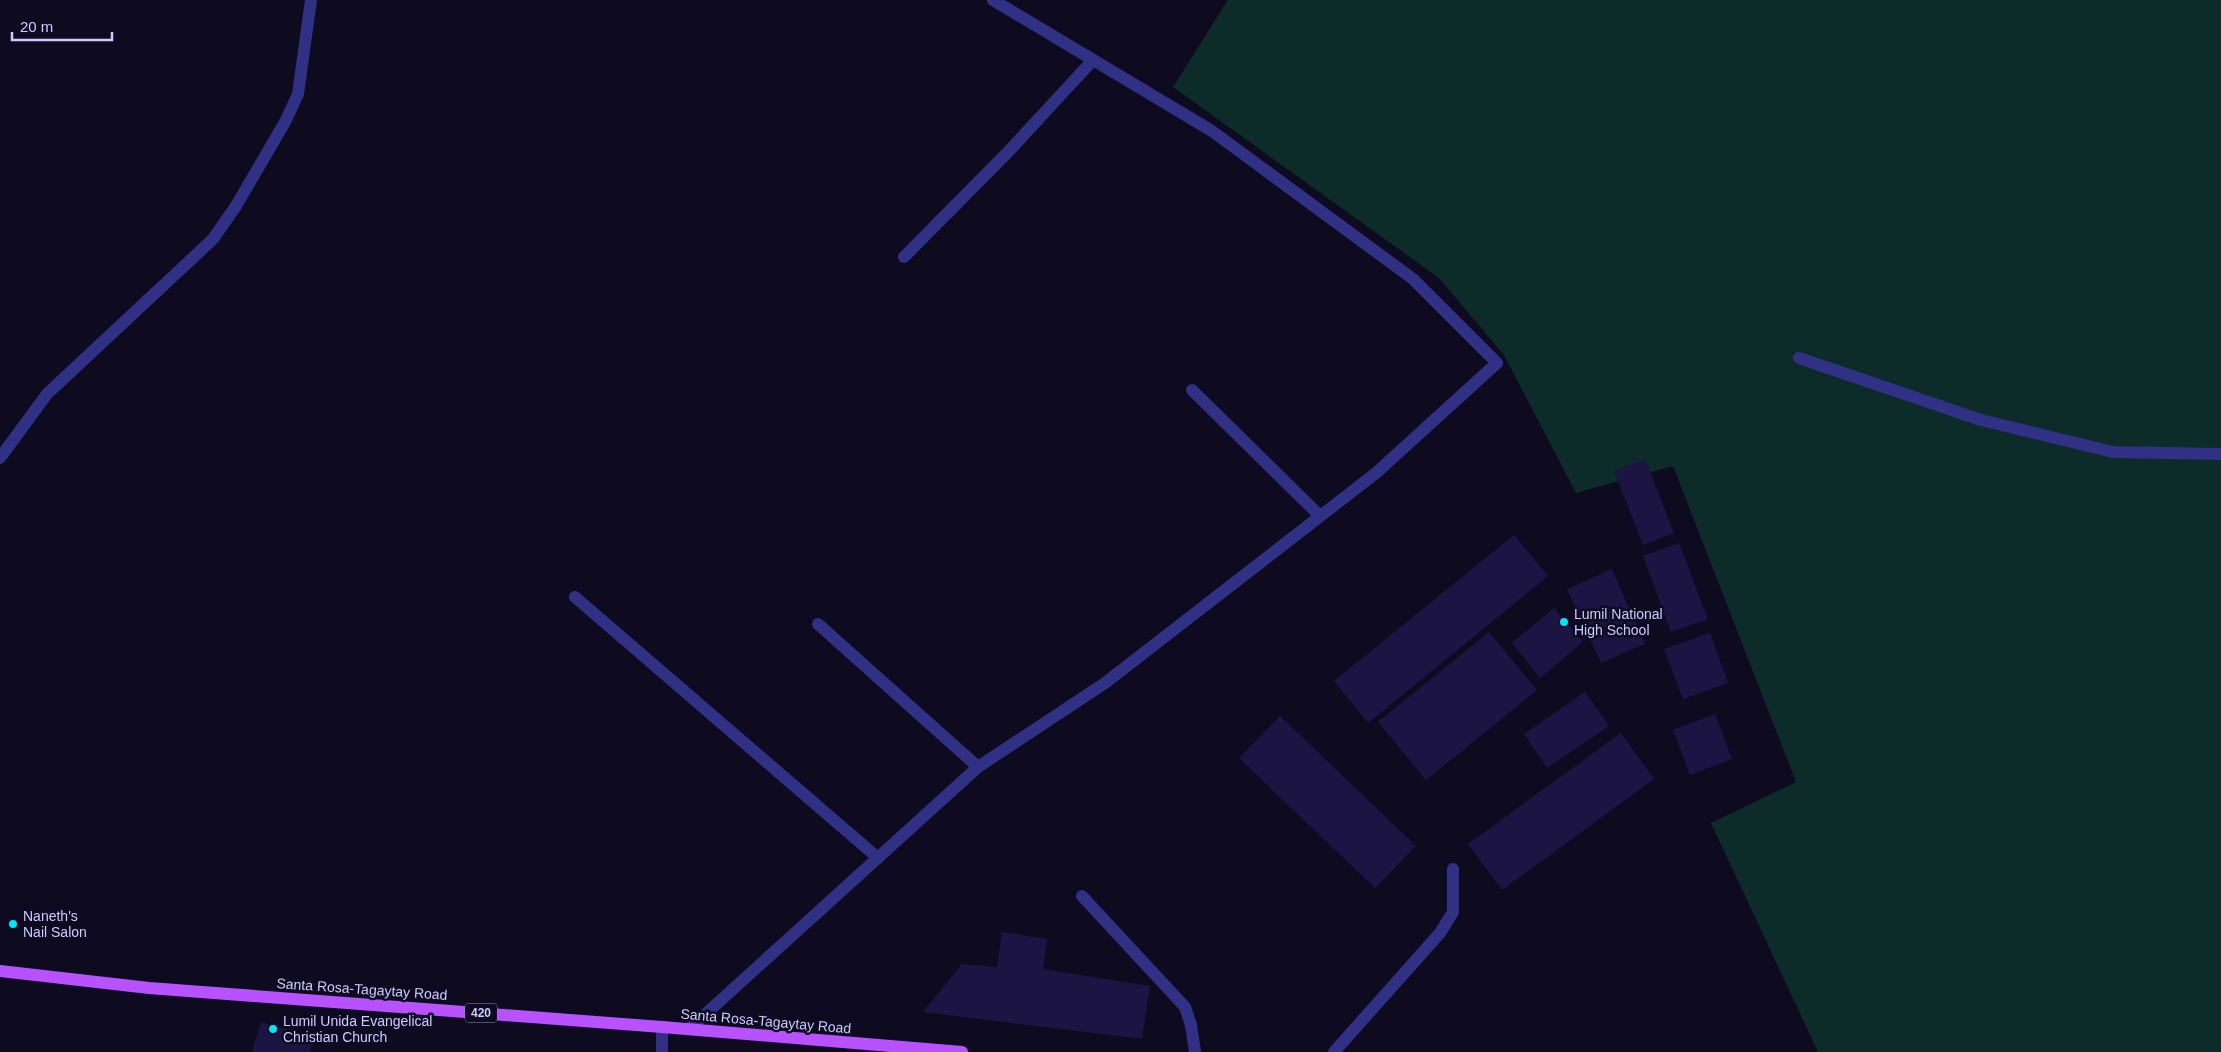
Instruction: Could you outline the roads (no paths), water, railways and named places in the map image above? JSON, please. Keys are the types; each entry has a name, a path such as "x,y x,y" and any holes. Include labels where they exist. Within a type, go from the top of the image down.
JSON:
{"main road":[{"name":"Santa Rosa-Tagaytay Road","path":"0,970 149,988 662,1026 915,1050 962,1052"}],"street":[{"path":"0,458 47,394 213,238 236,206 285,122 298,94 312,0"},
{"path":"689,1029 978,767 1105,682 1376,473 1497,363 1413,278 1212,131 992,0"},
{"path":"904,257 1008,152 1093,60"},
{"path":"1799,358 1981,420 2113,452 2221,454"},
{"path":"1192,390 1320,516"},
{"path":"575,597 878,858"},
{"path":"818,624 978,767"},
{"path":"1334,1052 1440,933 1453,912 1453,868"},
{"path":"1082,896 1185,1007 1191,1024 1195,1052"},
{"path":"662,1026 662,1052"}],"place":[{"name":"Lumil National High School","path":"1564,622"},
{"name":"Naneth's Nail Salon","path":"13,924"},
{"name":"Lumil Unida Evangelical Christian Church","path":"273,1029"}]}
